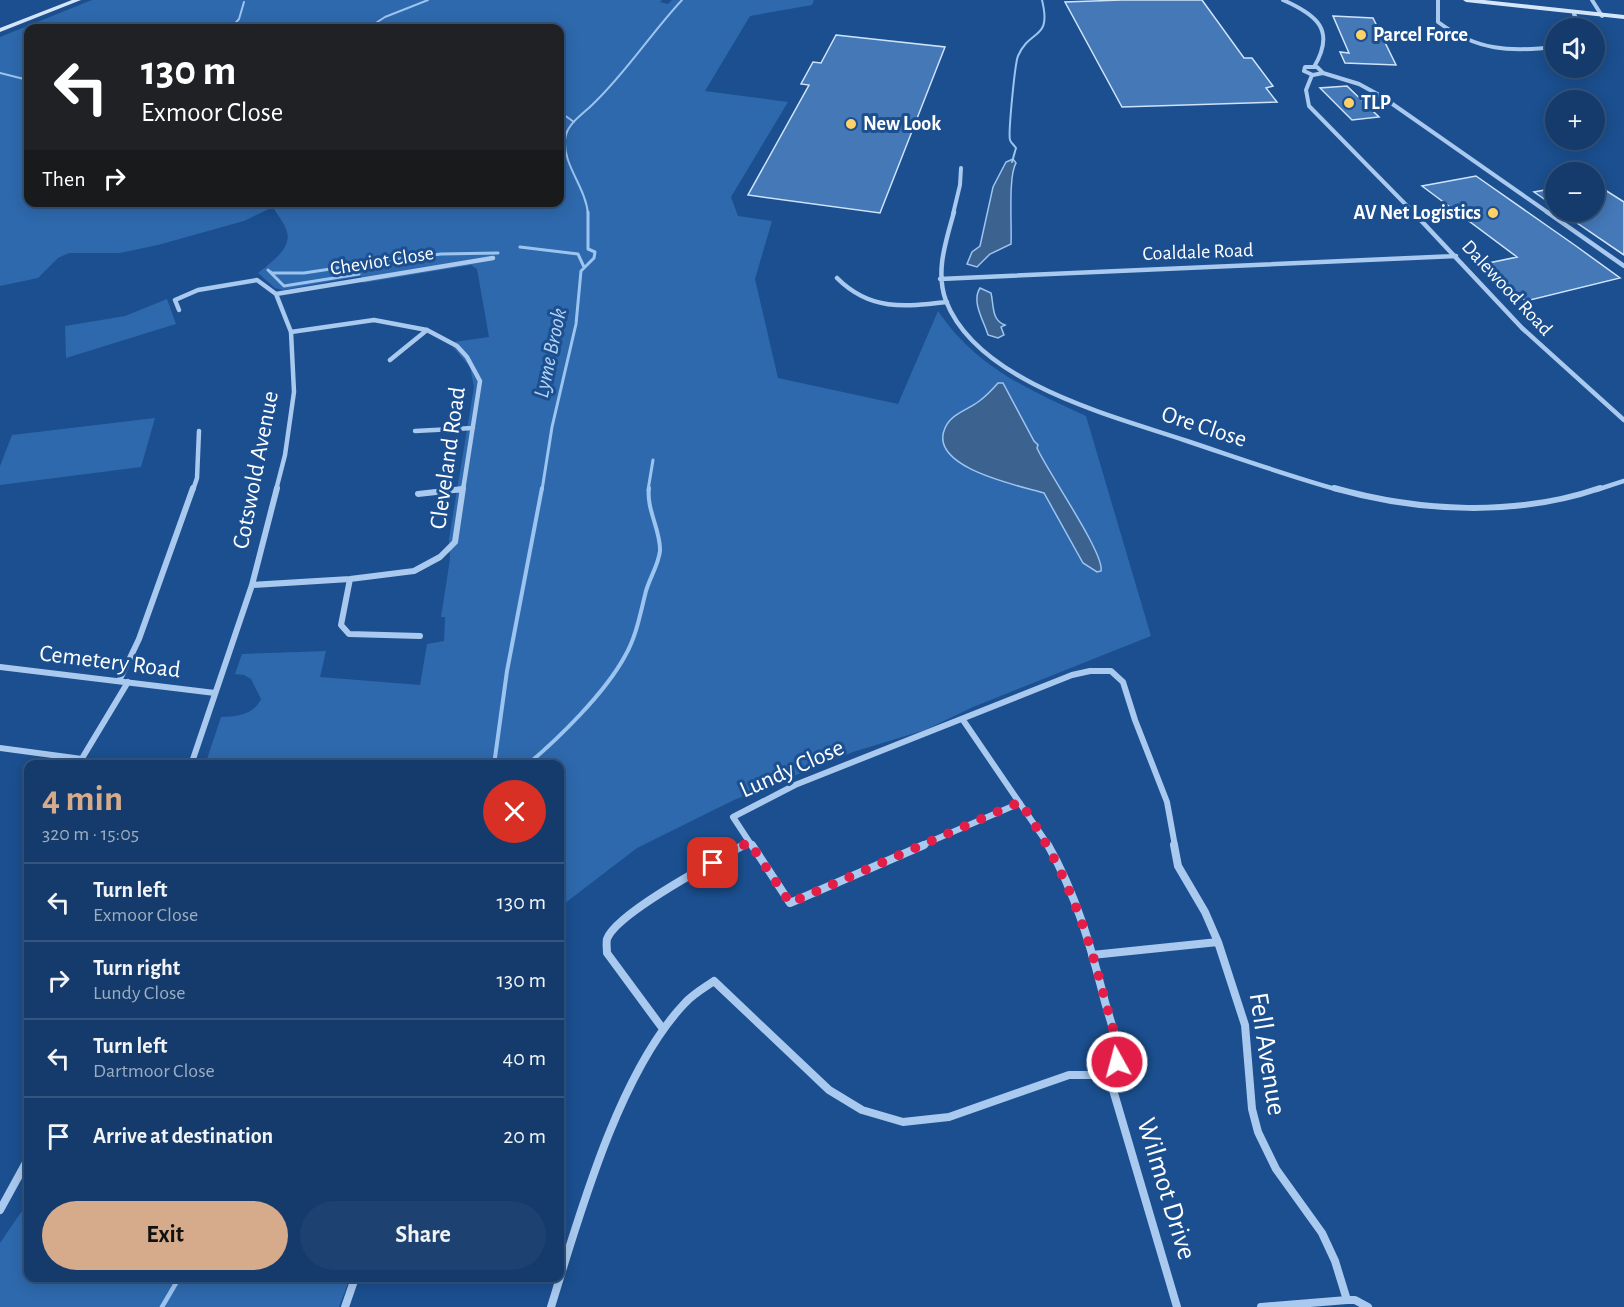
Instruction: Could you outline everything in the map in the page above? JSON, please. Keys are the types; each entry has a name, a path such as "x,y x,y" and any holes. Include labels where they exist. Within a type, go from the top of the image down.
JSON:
{"street":[{"path":"0,30 78,0"},
{"path":"1283,0 1308,13 1324,29 1326,42 1314,67 1323,73"},
{"path":"1438,0 1438,22 1475,43 1500,51 1545,48"},
{"path":"1466,0 1574,14 1624,17"},
{"path":"1525,0 1528,8"},
{"path":"1592,0 1602,16"},
{"path":"1574,14 1576,18"},
{"name":"Dalewood Road","path":"1314,67 1303,70 1312,75 1306,86 1305,97 1309,106 1456,256 1522,328 1624,420"},
{"path":"1312,75 1323,73 1359,84 1381,96 1624,266"},
{"name":"Ore Close","path":"961,168 961,185 941,256 940,279 947,302 968,333 987,352 1010,370 1039,387 1110,415 1315,483 1404,502 1489,507 1562,500 1623,480"},
{"name":"Coaldale Road","path":"940,279 1456,256"},
{"name":"Cheviot Close","path":"276,294 492,258"},
{"path":"837,278 845,288 859,298 881,304 905,307 947,302"},
{"path":"179,310 175,300 198,290 257,280 276,294"},
{"name":"Cotswold Avenue","path":"193,760 252,585 286,448 294,392 291,332 276,294"},
{"name":"Cleveland Road","path":"252,585 350,579 414,571 440,556 455,542 473,428 480,381 467,357 457,346 427,330 374,320 291,332"},
{"path":"390,360 427,330"},
{"name":"Dalewood Road","path":"1611,407 1624,414"},
{"path":"416,431 473,428"},
{"path":"119,681 139,639 197,478 199,430"},
{"path":"418,494 463,489"},
{"path":"350,579 341,625 349,634 420,636"},
{"name":"Cemetery Road","path":"0,668 215,693"},
{"name":"Fell Avenue","path":"963,720 1080,673 1110,671 1119,676 1123,682 1135,720 1167,802 1178,866 1205,912 1236,991 1247,1036 1252,1080 1251,1116 1269,1159 1318,1226 1334,1257 1347,1300"},
{"path":"81,760 128,682"},
{"path":"564,1264 581,1207 643,1061 663,1029 687,1002 714,981 829,1090 862,1110 903,1122 949,1117 1069,1075 1093,1075 1111,1083 1116,1075 1118,1050 1074,897 1057,861 1020,802 963,720"},
{"name":"Lundy Close","path":"963,720 795,784 733,817 790,903 1020,802"},
{"path":"0,748 69,760"},
{"path":"663,1029 607,953 607,938 617,926 660,894 749,842"},
{"path":"1092,955 1218,942"},
{"name":"Wilmot Drive","path":"1111,1083 1177,1307"},
{"path":"0,1210 24,1166"},
{"path":"345,1307 354,1282"},
{"path":"551,1307 558,1282"},
{"path":"1261,1307 1347,1300 1355,1300 1368,1307"}],"shaded area":[{"path":"92,0 662,0 660,2 668,4 672,0 814,0 812,5 750,16 705,91 788,102 731,197 738,216 772,221 755,279 778,378 898,404 938,311 969,347 986,362 1023,386 1086,416 1151,636 973,707 925,730 853,752 734,800 637,848 564,904 564,760 207,760 221,717 238,716 249,712 261,699 251,679 235,674 242,654 326,651 320,677 420,685 427,644 444,641 445,617 441,617 450,559 449,539 474,387 470,367 453,347 454,342 489,337 477,269 471,265 363,283 361,276 283,290 275,288 258,273 283,250 288,238 285,225 273,207 564,207 564,24 32,24"},
{"path":"24,27 24,207 273,207 244,221 158,245 120,253 69,253 58,258 38,278 0,286 0,37"},
{"path":"1013,159 1016,163 1011,190 1011,244 990,254 977,267 967,264 972,252 980,246 993,187 1006,162"},
{"path":"980,288 991,293 995,316 1005,325 1001,327 1004,335 998,338 988,335 981,318 977,299"},
{"path":"167,299 176,324 66,358 65,326 125,316"},
{"path":"998,383 1003,383 1038,445 1037,448 1094,548 1101,571 1097,572 1083,563 1044,493 979,473 950,454 943,442 948,423 981,400"},
{"path":"155,418 141,467 0,485 0,466 12,435"},
{"path":"24,1208 24,1282 348,1282 339,1307 0,1307 0,1243"}],"building":[{"path":"1202,0 1244,58 1252,58 1273,86 1266,88 1277,102 1122,107 1065,2"},
{"name":"Parcel Force","path":"1333,16 1373,18 1396,65 1345,63 1340,52 1349,53"},
{"name":"New Look","path":"836,35 945,47 880,213 748,195 809,85 801,84 813,62 821,63"},
{"name":"TLP","path":"1347,86 1379,117 1352,120 1320,88"},
{"name":"AV Net Logistics","path":"1476,176 1620,278 1526,301 1506,287 1511,286 1484,264 1517,257 1422,186"},
{"path":"1545,190 1545,200 1534,192"},
{"path":"1605,190 1624,202 1624,255 1576,222 1605,222"}],"waterway":[{"path":"374,24 385,17 428,0"},
{"name":"Lyme Brook","path":"574,122 616,80 682,0"},
{"path":"1012,162 1016,148 1010,140 1010,125 1017,61 1023,47 1042,28 1044,22 1042,0"},
{"path":"235,24 239,19 244,2"},
{"path":"0,73 24,79"},
{"path":"564,115 574,122"},
{"name":"Lyme Brook","path":"574,122 566,134 565,149 588,214"},
{"name":"Lyme Brook","path":"542,490 552,427 576,324 581,271 594,258 595,252 588,249 588,214"},
{"path":"520,247 578,254 584,267"},
{"path":"367,263 441,254 498,253"},
{"path":"269,271 272,273 304,273 357,265"},
{"path":"269,271 284,286 359,274"},
{"path":"648,490 653,460"},
{"name":"Lyme Brook","path":"495,760 507,671 542,488"},
{"path":"533,760 594,700 629,649 646,589 660,551 649,488"},
{"name":"Lyme Brook","path":"162,1307 177,1282"}],"place":[{"name":"Parcel Force","path":"1361,35"},
{"name":"TLP","path":"1349,103"},
{"name":"New Look","path":"851,124"},
{"name":"AV Net Logistics","path":"1493,213"}],"route":[{"path":"713,863 749,842 790,903 1020,802 1057,861 1074,897 1118,1050 1117,1062"}]}
